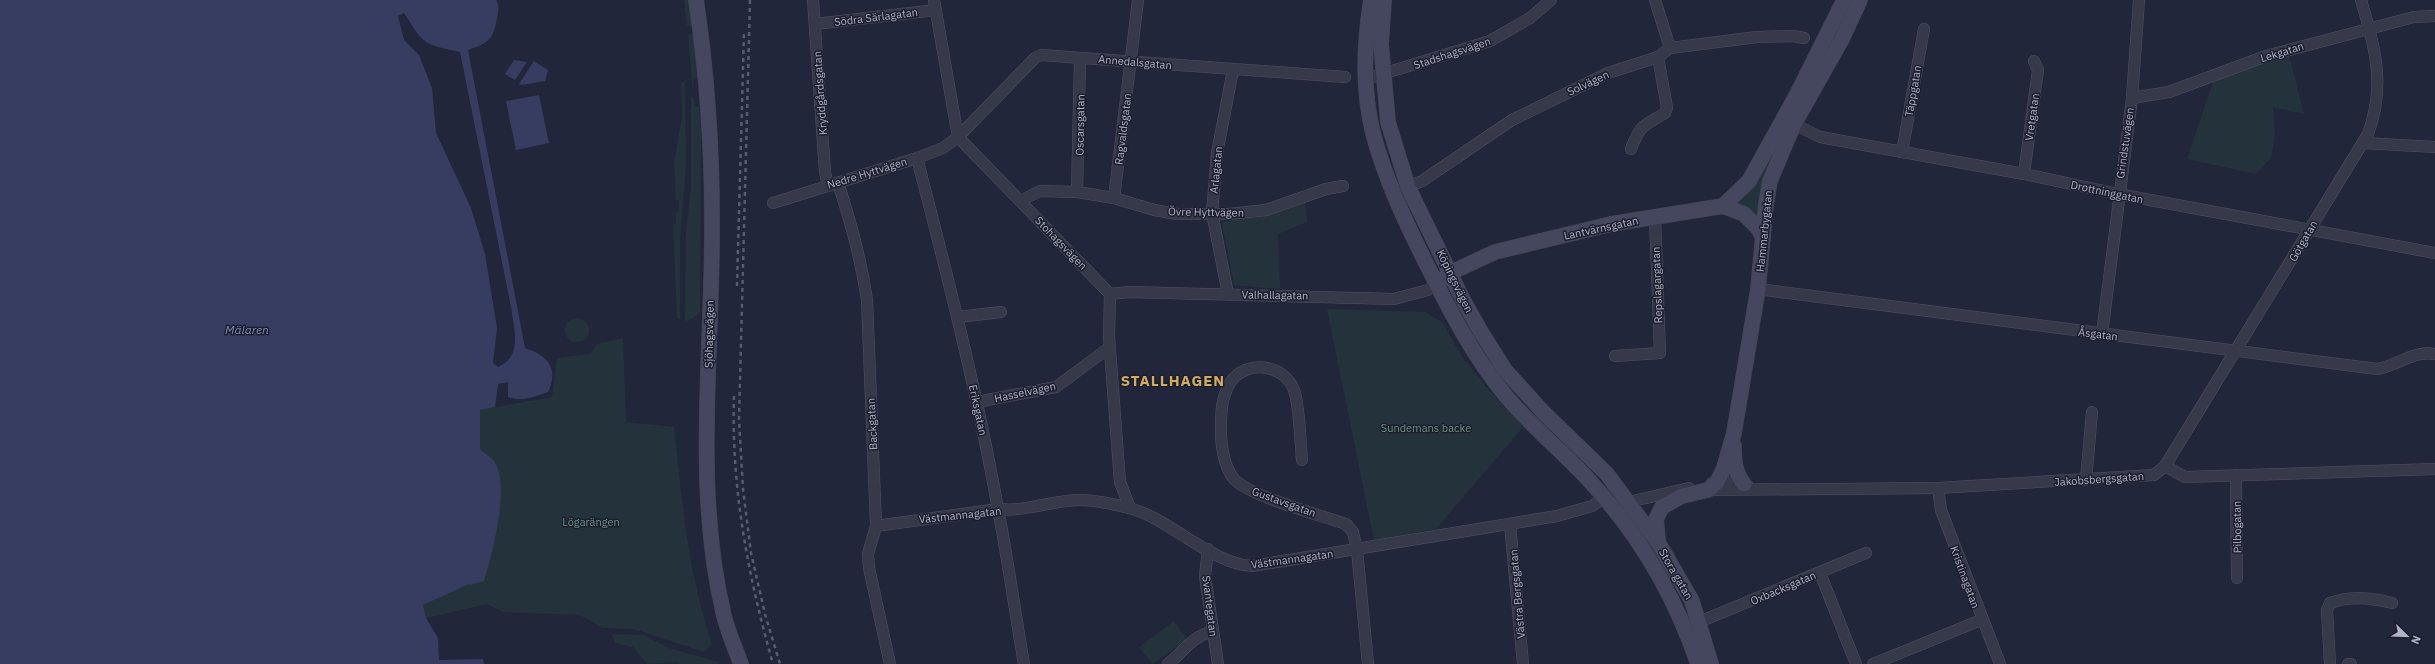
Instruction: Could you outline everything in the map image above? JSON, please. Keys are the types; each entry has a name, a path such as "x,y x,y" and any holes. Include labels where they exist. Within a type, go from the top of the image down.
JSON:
{"main road":[{"name":"Sjöhagsvägen","path":"696,0 710,115 712,222 707,430 709,506 717,580 725,618 741,664"},
{"name":"Köpingsvägen","path":"1371,0 1366,33 1366,79 1373,132 1393,192 1436,284 1484,368 1508,398 1605,498 1627,511"},
{"name":"Köpingsvägen","path":"1384,0 1381,44 1388,122 1408,187 1481,332 1505,370 1544,413 1599,466 1618,488 1627,511"},
{"name":"Hammarbygatan","path":"1713,486 1727,461 1734,433 1758,290 1770,181 1789,121 1844,0"},
{"name":"Hammarbygatan","path":"1723,206 1738,194 1750,181 1842,39 1860,0"},
{"name":"Lantvärnsgatan","path":"1436,284 1450,273 1495,252 1611,224 1723,206"},
{"path":"1723,206 1744,214 1758,228 1763,238"},
{"name":"Hammarbygatan","path":"1734,433 1734,462 1738,477 1751,488"},
{"path":"1627,511 1666,503 1713,486"},
{"path":"1659,544 1655,533 1656,519 1666,503"},
{"name":"Stora gatan","path":"1627,511 1659,544 1685,587 1699,622 1711,664"},
{"name":"Stora gatan","path":"1627,511 1675,603 1698,664"}],"street":[{"name":"Kryddgårdsgatan","path":"814,0 825,172 833,184"},
{"name":"Ragvaldsgatan","path":"1114,198 1132,60 1138,0"},
{"name":"Stadshagsvägen","path":"1366,79 1490,41 1530,18 1551,0"},
{"path":"1654,0 1670,48"},
{"name":"Grindstuvägen","path":"2102,334 2118,194 2132,98 2139,0"},
{"name":"Götgatan","path":"2165,466 2363,143 2376,109 2379,83 2369,28 2361,0"},
{"name":"Södra Särlagatan","path":"815,24 935,5"},
{"path":"935,5 958,137"},
{"name":"Lekgatan","path":"2132,98 2169,92 2266,56 2369,28 2414,17 2435,16"},
{"name":"Täppgatan","path":"1902,152 1924,30"},
{"name":"Solvägen","path":"1393,192 1422,182 1512,120 1608,73 1658,57 1670,48 1757,37 1793,36 1804,38"},
{"name":"Annedalsgatan","path":"958,137 1035,58 1048,55 1132,60 1147,64 1345,77"},
{"path":"1631,149 1636,135 1642,127 1653,118 1665,113 1667,108 1658,57"},
{"name":"Oscarsgatan","path":"1077,192 1080,58"},
{"name":"Vretgatan","path":"2024,174 2038,70 2034,61"},
{"name":"Arlagatan","path":"1228,294 1212,213 1217,154 1232,70"},
{"name":"Drottninggatan","path":"1789,121 1820,137 2024,174 2118,194 2435,253"},
{"name":"Nedre Hyttvägen","path":"773,203 917,158 943,148 958,137"},
{"name":"Stohagsvägen","path":"958,137 1110,294"},
{"path":"2363,143 2435,147"},
{"name":"Eriksgatan","path":"917,158 958,317 977,402 998,508 1024,664"},
{"name":"Backgatan","path":"833,184 852,226 861,262 867,300 876,526 868,554 869,568 890,664"},
{"name":"Övre Hyttvägen","path":"1020,202 1040,192 1077,192 1114,198 1170,212 1247,213 1266,210 1326,189 1344,186"},
{"name":"Repslagargatan","path":"1615,356 1660,353 1655,217"},
{"name":"Valhallagatan","path":"1110,294 1129,292 1394,299 1428,290 1436,284"},
{"name":"Åsgatan","path":"1758,290 2377,369 2387,367 2419,353 2435,354"},
{"path":"1110,294 1110,347 1120,482 1130,508"},
{"path":"958,317 1001,312"},
{"name":"Hasselvägen","path":"977,402 1056,387 1110,347"},
{"name":"Gustavsgatan","path":"1302,460 1294,393 1289,382 1276,370 1263,367 1247,370 1238,375 1225,393 1221,419 1221,441 1226,465 1235,479 1261,496 1346,524 1353,532 1357,550 1368,664"},
{"path":"2086,480 2092,412"},
{"path":"2165,466 2184,476 2435,469"},
{"name":"Jakobsbergsgatan","path":"1627,511 1713,486 1751,488 1938,488 2154,475 2165,466"},
{"name":"Pilbogatan","path":"2236,475 2237,578"},
{"name":"Västmannagatan","path":"876,526 998,508 1010,510 1080,500 1130,508 1235,563 1252,566 1557,516 1592,506 1618,488"},
{"name":"Kristinagatan","path":"1938,488 1941,510 1981,620 2000,664"},
{"name":"Västra Bergsgatan","path":"1510,524 1524,664"},
{"name":"Svantegatan","path":"1208,549 1206,576 1218,664"},
{"name":"Oxbacksgatan","path":"1699,622 1866,553"},
{"path":"1820,573 1856,664"},
{"path":"2330,664 2327,610 2330,603 2337,600 2374,598 2392,603"},
{"path":"1873,664 1981,620"},
{"path":"1168,664 1199,634 1213,631"}],"green space":[{"path":"684,0 689,0 693,25 687,26"},
{"path":"694,32 697,78 693,79 693,94 688,35"},
{"path":"2289,55 2304,114 2273,107 2275,134 2271,158 2256,174 2187,159 2214,79"},
{"path":"681,82 685,82 686,166 680,240 680,320 677,318 673,225 676,223 676,212 679,211 679,200 676,200 674,162 682,117"},
{"path":"691,98 694,98 695,107 699,107 701,130 700,313 692,319 685,321 686,231 691,188"},
{"path":"1783,131 1758,221 1730,203"},
{"path":"1305,202 1307,222 1278,234 1280,289 1234,285 1222,222"},
{"name":"Sundemans backe","path":"1327,309 1425,312 1442,322 1461,355 1489,390 1523,427 1436,529 1374,540"},
{"path":"577,318 586,321 589,330 586,339 577,342 568,339 565,330 568,321"},
{"name":"Lögarängen","path":"623,338 626,422 674,427 687,537 697,591 712,644 704,652 634,629 603,628 580,615 503,612 487,604 426,618 423,605 469,583 483,581 500,507 494,462 480,449 480,410 552,397 557,358 590,354 597,344"},
{"path":"1174,621 1187,639 1152,664 1139,647"},
{"path":"612,634 643,635 669,648 718,662 718,664 680,664 678,662 647,664 633,647 615,643"}],"water":[{"name":"Mälaren","path":"0,0 496,0 498,11 494,32 485,43 468,50 525,348 533,351 545,359 552,370 552,376 548,392 528,398 518,399 508,397 508,382 498,384 495,407 480,410 480,449 494,461 499,472 501,486 495,538 484,581 469,584 423,605 426,618 438,638 439,660 483,659 484,664 0,664","holes":["404,13 416,31 426,42 431,45 460,52 515,333 514,349 511,356 506,362 498,367 493,363 497,328 485,254 471,208 436,133 432,88 419,55 404,40 398,16"]},
{"path":"514,60 527,62 515,80 505,74"},
{"path":"534,61 548,70 545,81 522,85 519,84"},
{"path":"539,95 549,143 516,150 506,101"}],"railway":[{"path":"750,0 739,419 743,489 751,553 765,614 780,664"},
{"path":"737,286 744,32"},
{"path":"734,396 735,464 738,498 749,565 773,664"}],"district":[{"name":"STALLHAGEN","path":"1173,380"}]}
